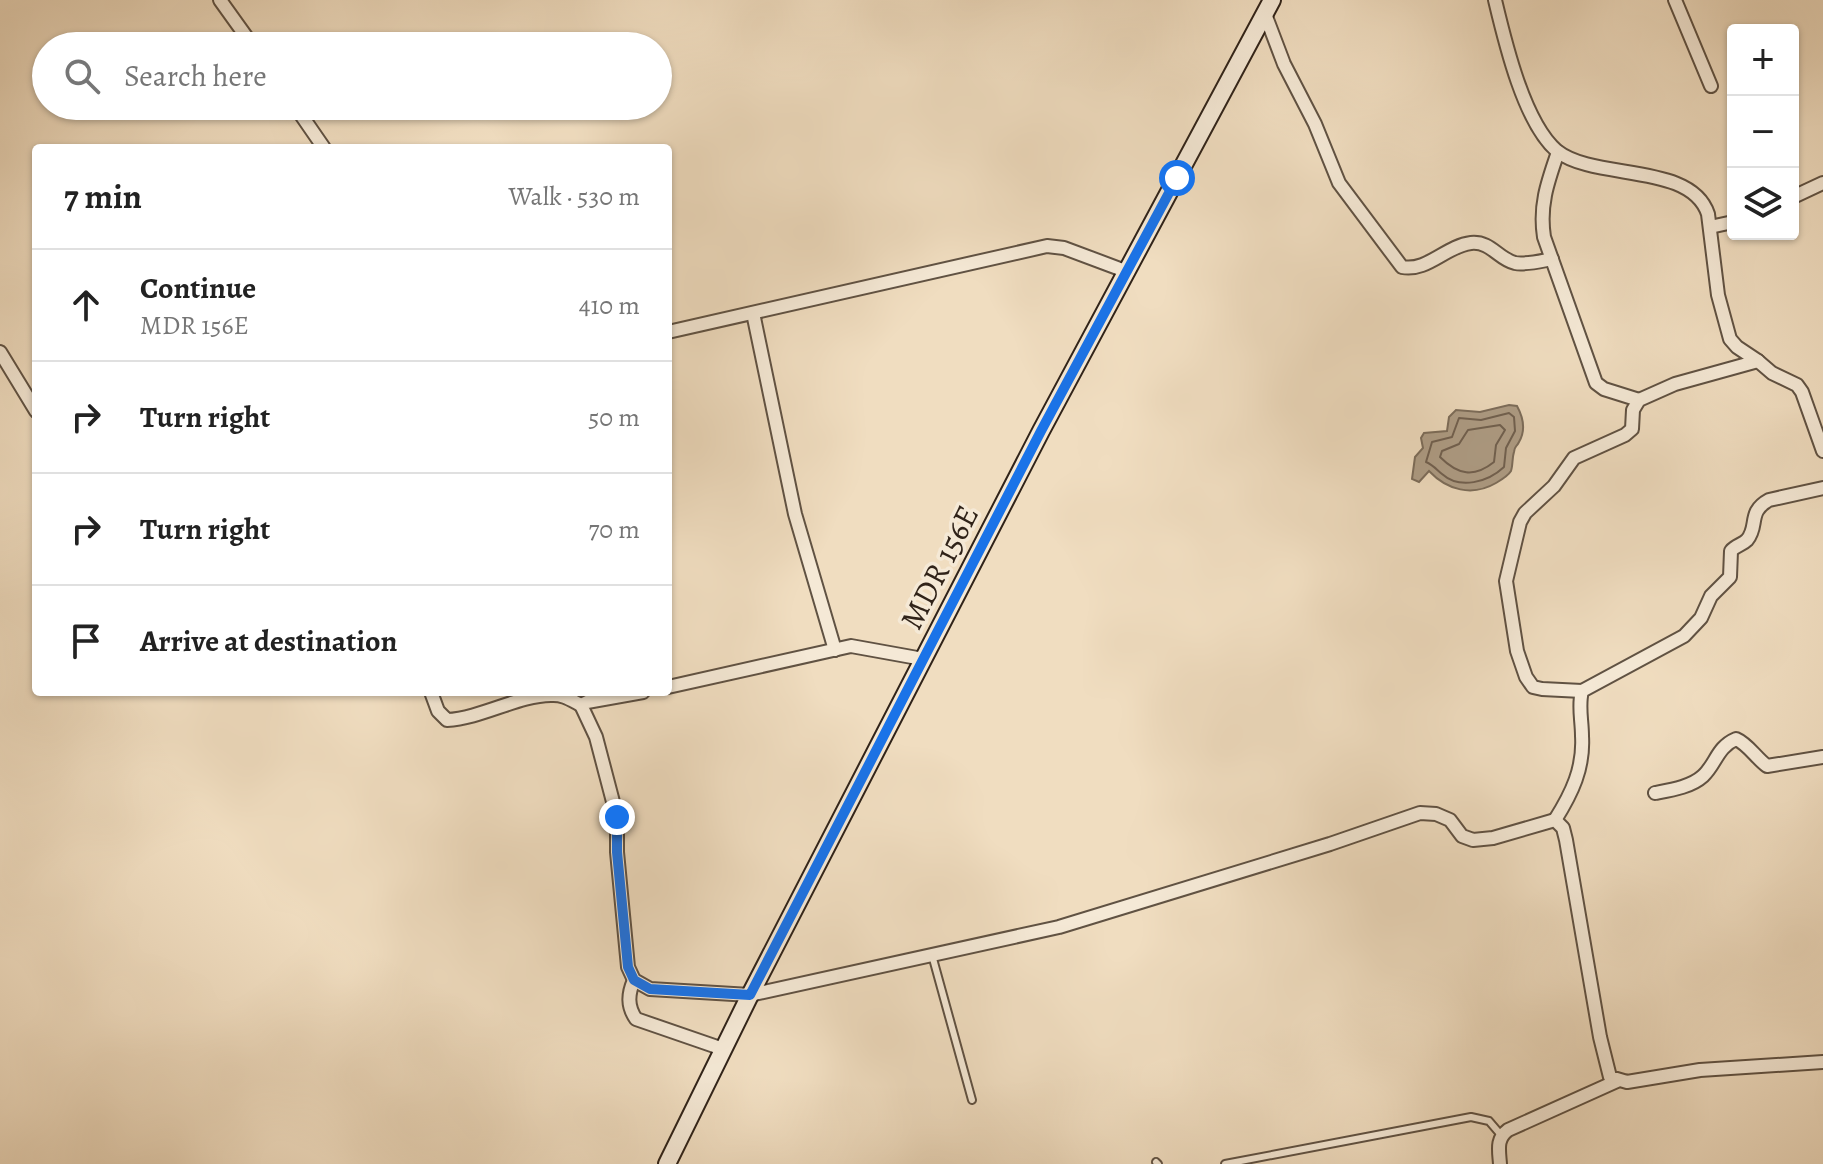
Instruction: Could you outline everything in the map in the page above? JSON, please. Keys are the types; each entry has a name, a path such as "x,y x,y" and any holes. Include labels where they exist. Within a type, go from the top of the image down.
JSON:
{"main road":[{"name":"MDR 156E","path":"667,1164 750,995 1041,431 1268,7"}],"street":[{"path":"220,0 243,32"},
{"path":"1495,0 1515,74 1529,108 1545,137 1558,152 1585,166 1647,175 1694,192 1704,202 1718,295 1730,339 1772,373 1797,385 1823,451"},
{"path":"1675,0 1711,86"},
{"path":"1268,7 1284,64 1315,124 1339,183 1402,267 1410,269 1426,264 1472,243 1489,246 1515,263 1552,259"},
{"path":"305,120 321,144"},
{"path":"1558,152 1542,200 1540,216 1544,237 1596,383 1604,389 1639,400"},
{"path":"1799,194 1823,183"},
{"path":"1710,227 1727,223"},
{"path":"672,331 1047,246 1064,248 1128,272"},
{"path":"753,313 795,514 835,650"},
{"path":"0,352 32,404"},
{"path":"1758,361 1675,384 1639,400 1633,410 1632,429 1574,458 1554,486 1525,513 1506,581 1506,598 1526,677 1533,687 1582,691 1684,636 1695,627 1711,596 1730,577 1731,551 1734,546 1747,540 1755,512 1761,504 1823,488"},
{"path":"672,686 851,646 923,659"},
{"path":"1555,820 1580,772 1583,738 1579,702 1582,691"},
{"path":"432,696 438,711 447,720 543,696"},
{"path":"563,696 581,705 596,737 617,817 617,852 628,967 634,980 650,989 750,995 932,955 1087,919 1420,813 1436,814 1450,820 1462,836 1473,840 1493,838 1555,820 1563,828 1566,840 1606,1069 1610,1077 1627,1082 1700,1070 1823,1062"},
{"path":"581,705 621,696"},
{"path":"1655,793 1678,788 1705,775 1726,743 1736,739 1767,766 1783,766 1823,757"},
{"path":"634,980 629,999 630,1011 636,1019 723,1049"},
{"path":"1500,1164 1498,1143 1501,1135 1617,1081"}],"lane":[{"path":"932,955 972,1100"},
{"path":"1225,1164 1471,1117 1489,1121 1501,1135"}],"water":[{"path":"1517,406 1523,428 1511,471 1504,478 1478,490 1452,487 1429,471 1419,482 1412,479 1415,457 1423,448 1421,438 1424,433 1447,431 1449,417 1456,410 1480,412"}],"route":[{"path":"617,817 617,852 628,967 634,980 650,989 750,995 1041,431 1177,178"}]}
